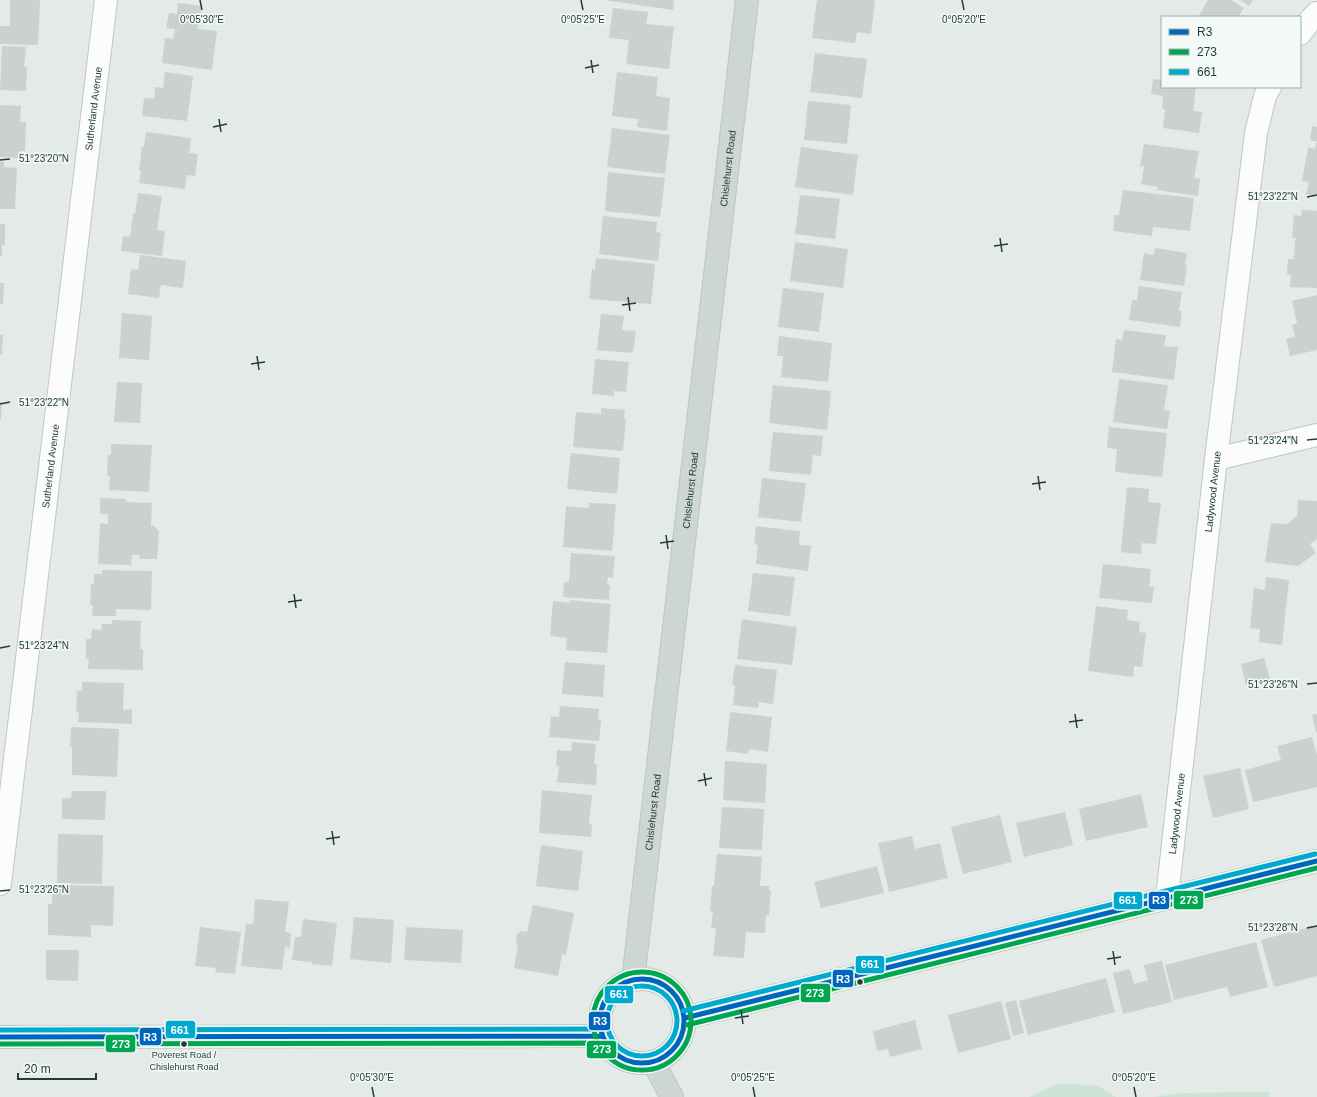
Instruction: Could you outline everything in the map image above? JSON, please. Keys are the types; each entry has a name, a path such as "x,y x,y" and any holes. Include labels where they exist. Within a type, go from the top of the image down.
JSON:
{"main road":[{"name":"Chislehurst Road","path":"633,980 746,0"},
{"path":"647,979 662,983 674,992 682,1004 685,1018 684,1033 677,1046 666,1057 653,1062 638,1064 624,1060 612,1051 602,1036 600,1021 602,1006 610,994 621,984 633,980 647,979"},
{"path":"653,1062 672,1097"}],"street":[{"name":"Sutherland Avenue","path":"0,884 106,0"},
{"path":"1301,33 1311,18 1317,13"},
{"name":"Ladywood Avenue","path":"1167,898 1216,459 1256,133 1265,96 1269,88"},
{"path":"1216,459 1317,435"},
{"path":"685,1018 1317,861"},
{"path":"0,1037 602,1036"}],"green space":[{"path":"1060,1083 1099,1086 1116,1097 1029,1097"},
{"path":"1269,1092 1269,1097 1154,1097 1180,1093"}],"building":[{"path":"10,0 40,0 38,45 0,44 0,26 10,26"},
{"path":"604,0 674,0 673,10"},
{"path":"817,0 875,0 871,34 857,32 855,43 812,38"},
{"path":"1208,0 1231,0 1244,8 1239,16 1199,16"},
{"path":"1240,0 1253,0 1249,6"},
{"path":"178,3 202,6 198,29 217,31 212,70 162,63 165,38 173,39 175,29 166,28 169,13 177,14"},
{"path":"613,8 648,12 646,24 674,27 669,69 626,64 629,40 609,38"},
{"path":"2,46 26,47 24,67 27,67 26,91 0,90"},
{"path":"815,53 867,59 862,98 810,92"},
{"path":"165,72 193,76 187,121 142,116 144,98 154,99 155,87 163,88"},
{"path":"617,72 658,77 656,96 670,98 667,131 637,127 638,119 612,116"},
{"path":"1153,79 1161,80 1161,88 1196,88 1193,111 1202,112 1199,133 1163,128 1165,109 1162,109 1163,96 1151,94"},
{"path":"808,101 851,105 847,144 804,140"},
{"path":"0,105 21,106 20,122 26,122 25,151 19,151 18,158 0,157"},
{"path":"1312,126 1317,127 1317,142 1310,140"},
{"path":"612,128 670,135 665,174 607,167"},
{"path":"146,132 191,138 189,153 198,154 195,176 187,175 185,189 139,183 142,146 144,147"},
{"path":"1316,143 1317,196 1306,194 1309,182 1302,181 1308,147 1315,149"},
{"path":"1144,144 1199,151 1194,178 1200,179 1198,196 1157,190 1158,187 1141,184 1144,166 1140,166"},
{"path":"801,147 858,155 853,195 795,187"},
{"path":"0,162 4,162 4,167 17,168 15,209 0,209"},
{"path":"608,172 665,178 660,217 605,211"},
{"path":"1123,190 1194,198 1190,231 1153,227 1152,236 1113,231 1115,215 1119,215"},
{"path":"138,193 162,196 157,230 165,231 162,256 121,251 123,236 130,237"},
{"path":"800,195 840,199 835,239 795,234"},
{"path":"1302,210 1317,211 1317,288 1290,287 1291,275 1287,274 1288,259 1294,259 1295,241 1297,238 1292,238 1294,215 1301,216"},
{"path":"603,216 657,222 656,232 661,233 658,261 599,254"},
{"path":"0,224 5,224 5,245 2,245 2,256 0,256"},
{"path":"795,242 848,249 843,288 790,281"},
{"path":"1155,248 1187,253 1184,286 1140,280 1144,253 1154,255"},
{"path":"140,255 186,261 183,288 161,285 159,298 128,294 131,269 138,270"},
{"path":"596,258 655,264 651,304 589,299 592,269 595,270"},
{"path":"0,283 4,283 3,304 0,304"},
{"path":"1139,286 1182,292 1179,311 1182,311 1180,327 1129,320 1132,300 1137,300"},
{"path":"783,288 824,293 819,332 778,327"},
{"path":"1317,295 1317,350 1290,356 1286,339 1295,337 1292,325 1297,323 1292,301"},
{"path":"122,313 152,316 149,360 119,358"},
{"path":"601,314 624,316 622,330 636,331 633,353 597,350"},
{"path":"1124,330 1166,335 1164,346 1178,347 1174,380 1112,372 1116,339 1122,340"},
{"path":"0,335 3,335 2,354 0,355"},
{"path":"779,336 832,343 828,382 781,377 783,356 777,356"},
{"path":"595,359 629,362 626,392 614,391 614,396 592,394"},
{"path":"1119,379 1168,385 1164,410 1170,411 1167,429 1113,422"},
{"path":"117,382 142,383 140,423 114,422"},
{"path":"773,385 831,391 827,430 769,423"},
{"path":"0,402 2,402 1,419 0,419"},
{"path":"601,408 625,410 624,419 626,419 623,451 573,447 576,412 601,414"},
{"path":"1109,427 1167,433 1162,477 1115,472 1117,449 1107,448"},
{"path":"773,432 823,436 821,456 813,455 811,475 769,471"},
{"path":"111,444 152,445 149,492 109,490 110,476 107,475 108,455 111,455"},
{"path":"571,453 620,458 617,494 567,489"},
{"path":"762,478 806,483 801,522 758,517"},
{"path":"1127,487 1149,489 1148,502 1161,503 1156,544 1142,543 1141,554 1121,552"},
{"path":"100,498 126,499 126,502 152,503 151,526 154,526 159,532 157,559 139,559 140,555 132,555 131,565 98,564 100,523 108,524 108,514 100,514"},
{"path":"1298,500 1317,501 1317,539 1310,544 1316,553 1298,566 1265,562 1271,523 1287,524 1297,516"},
{"path":"589,503 616,504 612,551 563,547 566,506 589,508"},
{"path":"756,526 800,531 799,545 811,546 808,571 756,564 758,545 754,544"},
{"path":"571,553 615,556 613,578 608,577 607,585 610,585 609,600 563,597 564,582 569,582"},
{"path":"1103,564 1151,569 1149,587 1154,587 1152,603 1099,598"},
{"path":"102,570 152,571 151,610 116,609 116,616 92,616 93,605 90,605 91,584 94,584 94,574 102,574"},
{"path":"753,573 795,577 790,616 748,611"},
{"path":"1266,577 1289,580 1282,645 1259,642 1260,629 1250,628 1254,588 1265,590"},
{"path":"570,600 611,604 607,653 566,650 567,638 550,636 553,601 570,603"},
{"path":"1096,606 1128,610 1127,620 1140,622 1139,632 1146,633 1142,667 1134,666 1133,677 1088,671"},
{"path":"742,619 797,627 792,665 737,659"},
{"path":"112,620 141,621 140,649 143,649 143,670 88,669 89,659 86,659 86,639 91,639 92,629 101,630 102,624 112,624"},
{"path":"1264,658 1270,679 1246,685 1241,664"},
{"path":"565,662 605,665 603,697 562,694"},
{"path":"735,665 777,670 773,704 759,702 758,708 733,705 735,685 732,685"},
{"path":"82,682 124,683 123,710 132,709 132,724 78,722 79,712 76,712 77,691 82,691"},
{"path":"560,706 599,709 598,720 601,720 599,741 549,737 551,716 559,717"},
{"path":"730,712 772,717 768,752 749,749 748,754 726,751"},
{"path":"1317,714 1317,732 1316,732 1312,715"},
{"path":"71,727 119,729 117,777 72,775 72,747 70,747"},
{"path":"1312,737 1317,755 1317,787 1253,802 1245,770 1281,760 1277,746"},
{"path":"572,742 596,744 594,764 597,765 596,785 557,782 559,766 556,766 557,750 571,751"},
{"path":"725,761 767,764 765,803 723,800"},
{"path":"1240,768 1249,809 1213,818 1203,776"},
{"path":"542,790 592,795 589,824 592,824 591,837 539,833"},
{"path":"72,791 106,791 105,820 62,819 62,799 71,798"},
{"path":"1141,794 1148,827 1086,841 1079,809"},
{"path":"722,807 764,809 762,850 719,848"},
{"path":"1065,812 1073,845 1024,857 1016,823"},
{"path":"1000,815 1012,862 963,874 951,827"},
{"path":"58,834 103,835 102,884 57,883"},
{"path":"912,836 915,849 940,843 948,878 889,892 878,843"},
{"path":"541,845 583,851 578,891 536,886"},
{"path":"717,854 762,857 760,886 769,886 769,890 771,891 769,915 766,915 765,933 746,932 744,958 713,956 716,928 711,928 713,911 710,911"},
{"path":"877,866 884,893 821,908 814,882"},
{"path":"52,885 114,886 113,926 91,925 91,937 48,935 48,904 52,904"},
{"path":"255,899 289,902 285,932 291,933 290,948 285,947 282,970 241,966 246,924 253,924"},
{"path":"533,905 574,913 566,955 562,954 558,976 514,968 518,946 516,943 517,934 521,931 527,932"},
{"path":"354,917 394,920 391,963 350,959"},
{"path":"303,919 337,923 332,966 292,960 295,937 301,937"},
{"path":"1317,925 1317,976 1274,987 1261,940"},
{"path":"200,927 241,932 235,974 215,972 216,968 195,966"},
{"path":"406,927 463,930 461,963 404,960"},
{"path":"1256,942 1268,987 1230,997 1227,987 1174,1000 1165,965"},
{"path":"46,950 79,950 78,981 46,980"},
{"path":"1162,961 1172,1002 1123,1014 1113,973 1130,969 1134,984 1148,980 1144,965"},
{"path":"1106,978 1115,1012 1028,1035 1019,1001"},
{"path":"1016,1000 1024,1033 1013,1036 1005,1003"},
{"path":"1001,1001 1011,1039 958,1053 948,1015"},
{"path":"915,1020 922,1049 890,1057 888,1049 877,1051 873,1031"}],"transit line":[{"name":"661","path":"683,1011 1315,854"},
{"name":"R3","path":"685,1018 1317,861"},
{"name":"273","path":"687,1025 1317,868"},
{"name":"273","path":"642,972 661,976 677,986 687,1002 691,1021 687,1040 677,1056 661,1066 642,1070 623,1066 607,1056 597,1040 593,1021 597,1002 607,986 623,976 642,972"},
{"name":"R3","path":"642,979 658,982 672,991 681,1005 684,1021 681,1037 672,1051 658,1060 642,1063 626,1060 612,1051 603,1037 600,1021 603,1005 612,991 626,982 642,979"},
{"name":"661","path":"635,986 649,986 662,992 671,1001 677,1014 677,1021 675,1034 667,1046 649,1056 635,1056 622,1050 613,1041 607,1028 607,1014 613,1001 622,992 635,986"},
{"name":"661","path":"0,1030 602,1029"},
{"name":"R3","path":"0,1037 602,1036"},
{"name":"273","path":"0,1044 602,1043"}],"place":[{"name":"Poverest Road / Chislehurst Road","path":"184,1044"}]}
